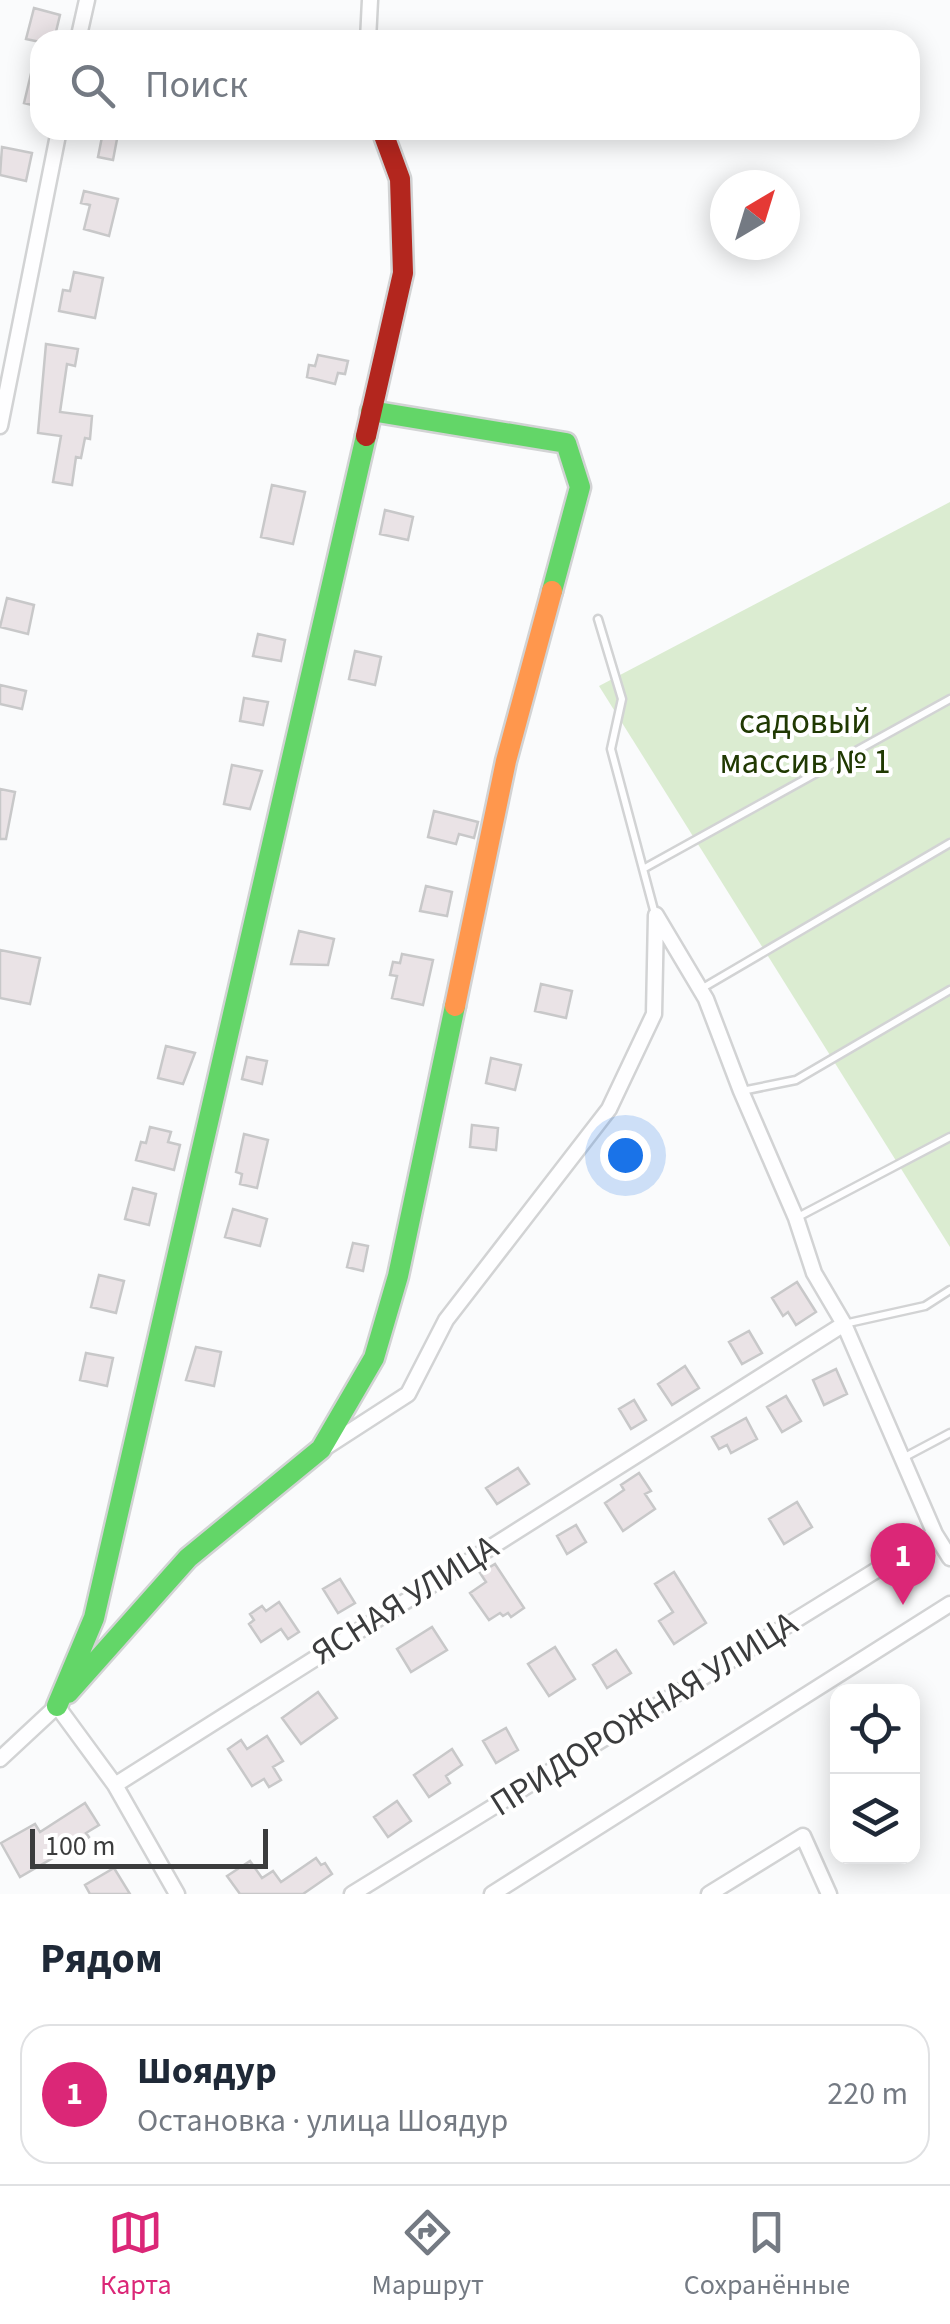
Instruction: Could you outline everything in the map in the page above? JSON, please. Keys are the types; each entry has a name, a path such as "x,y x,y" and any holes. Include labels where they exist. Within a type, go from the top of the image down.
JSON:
{"street":[{"path":"80,30 87,0"},
{"path":"368,30 370,0"},
{"path":"0,426 57,140"},
{"path":"57,1706 94,1618 403,273 400,179 386,140"},
{"path":"322,1450 374,1358 398,1276 506,761 580,487 566,442 371,411"},
{"path":"0,1759 57,1706 188,1558 322,1450 408,1394 446,1320 609,1109 654,1014 656,915"},
{"path":"656,915 700,989 796,1218 814,1273 844,1324 935,1534 950,1558"},
{"name":"ЯСНАЯ УЛИЦА","path":"115,1784 844,1324"},
{"name":"ПРИДОРОЖНАЯ УЛИЦА","path":"352,1894 935,1534"},
{"path":"492,1894 947,1611"},
{"path":"57,1706 115,1784 178,1894"},
{"path":"710,1894 804,1836 828,1894"}],"lane":[{"path":"598,619 622,699 611,749 656,915"},
{"path":"642,869 950,699"},
{"path":"700,989 950,843"},
{"path":"740,1091 796,1080 950,990"},
{"path":"796,1218 950,1137"},
{"path":"844,1324 925,1306 950,1290"},
{"path":"902,1458 950,1432"}],"green space":[{"name":"садовый массив № 1","path":"950,502 950,1247 599,686"}],"building":[{"path":"34,8 60,15 56,30 30,30 30,40 26,39"},
{"path":"30,78 30,104 24,103"},
{"path":"101,140 117,140 113,160 98,157"},
{"path":"2,147 32,153 26,181 0,175"},
{"path":"84,191 118,199 109,236 84,229 90,205 81,203"},
{"path":"74,272 103,278 95,318 59,311 63,290 70,291"},
{"path":"46,344 78,349 75,366 67,364 60,412 92,416 90,439 85,438 81,458 76,457 72,485 53,482 61,436 38,433"},
{"path":"318,355 348,361 345,374 338,373 335,384 307,377 309,365 315,366"},
{"path":"272,485 305,492 293,544 261,537"},
{"path":"385,510 413,517 408,540 380,534"},
{"path":"7,598 34,605 28,634 0,627"},
{"path":"258,634 285,640 281,661 253,656"},
{"path":"355,651 381,657 375,685 349,679"},
{"path":"0,685 26,691 22,709 0,704"},
{"path":"244,698 268,702 263,725 240,721"},
{"path":"232,765 262,771 250,809 224,804"},
{"path":"0,789 15,792 6,839 0,839"},
{"path":"434,811 478,822 474,838 459,834 456,844 428,837"},
{"path":"426,886 452,892 447,916 420,911"},
{"path":"299,931 334,939 328,965 291,964"},
{"path":"0,950 40,958 30,1004 0,998"},
{"path":"402,954 433,960 423,1005 392,998 397,976 390,975 393,962 400,963"},
{"path":"541,984 572,991 566,1018 535,1011"},
{"path":"166,1046 195,1053 183,1084 158,1078"},
{"path":"247,1057 267,1061 262,1084 242,1079"},
{"path":"491,1058 521,1065 515,1090 486,1083"},
{"path":"472,1125 498,1128 496,1150 470,1147"},
{"path":"150,1127 171,1132 168,1142 180,1145 174,1170 136,1160"},
{"path":"244,1134 268,1140 257,1188 240,1184 242,1174 236,1172"},
{"path":"133,1188 156,1194 149,1225 125,1219"},
{"path":"233,1209 267,1219 260,1246 225,1237"},
{"path":"353,1243 368,1246 363,1271 347,1267"},
{"path":"99,1275 124,1281 116,1313 91,1307"},
{"path":"797,1282 816,1312 796,1325 788,1312 783,1316 772,1298"},
{"path":"749,1331 762,1353 742,1364 729,1342"},
{"path":"196,1347 221,1352 214,1386 186,1380"},
{"path":"86,1353 113,1358 107,1386 80,1380"},
{"path":"685,1366 699,1388 672,1405 658,1384"},
{"path":"836,1369 847,1394 824,1405 813,1380"},
{"path":"786,1396 801,1421 782,1432 767,1407"},
{"path":"634,1400 646,1420 631,1429 619,1409"},
{"path":"746,1418 757,1439 731,1453 727,1445 719,1449 712,1437"},
{"path":"518,1468 529,1484 497,1504 486,1488"},
{"path":"639,1473 651,1491 645,1494 655,1509 623,1531 605,1503"},
{"path":"797,1502 812,1527 784,1544 769,1519"},
{"path":"576,1525 586,1542 567,1554 557,1536"},
{"path":"495,1564 524,1608 511,1617 500,1613 489,1620 470,1593 486,1582 480,1573"},
{"path":"674,1572 706,1623 674,1644 659,1621 673,1612 655,1584"},
{"path":"340,1579 355,1603 338,1613 323,1589"},
{"path":"279,1602 299,1632 288,1639 281,1629 261,1642 249,1624 254,1620 250,1614 262,1606 266,1611"},
{"path":"432,1627 447,1650 411,1672 397,1649"},
{"path":"555,1647 575,1679 549,1696 528,1664"},
{"path":"616,1650 631,1673 607,1688 593,1665"},
{"path":"318,1692 337,1718 301,1744 282,1718"},
{"path":"506,1728 518,1750 496,1763 483,1741"},
{"path":"267,1736 283,1761 273,1767 281,1780 269,1787 264,1779 252,1786 228,1749 241,1740 247,1749"},
{"path":"452,1749 462,1765 446,1776 450,1783 429,1797 414,1775"},
{"path":"397,1801 411,1821 388,1837 374,1817"},
{"path":"85,1803 99,1825 86,1833 89,1837 20,1877 1,1843 35,1824 40,1832"},
{"path":"316,1858 332,1874 303,1894 240,1894 227,1876 250,1861 262,1878 273,1871 281,1882"},
{"path":"114,1868 130,1894 90,1894 85,1885"}],"traffic: fast":[{"path":"371,411 566,443 580,487 552,591"},
{"path":"57,1706 94,1618 366,436"},
{"path":"68,1693 188,1558 321,1449 374,1358 398,1276 455,1006"}],"traffic: slow":[{"path":"455,1006 506,761 552,591"}],"traffic: jam":[{"path":"366,436 403,273 400,179 386,140"}],"place":[{"name":"Шоядур","path":"903,1605"}]}
